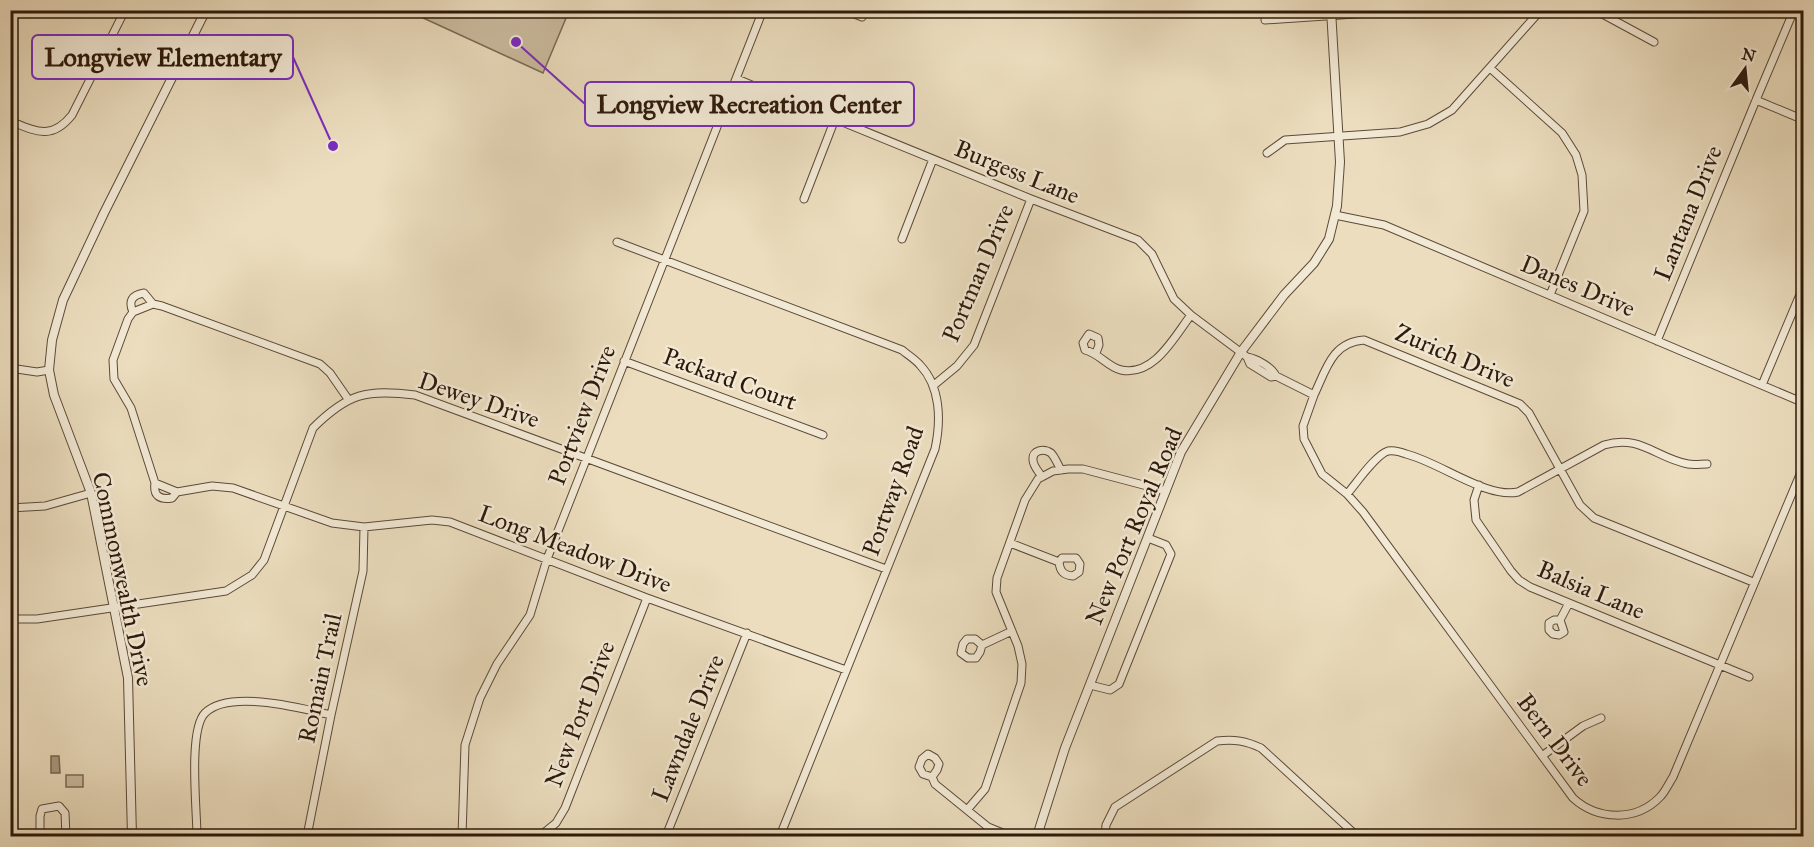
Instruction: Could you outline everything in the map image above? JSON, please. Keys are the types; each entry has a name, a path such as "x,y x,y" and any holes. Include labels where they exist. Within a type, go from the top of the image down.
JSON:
{"street":[{"path":"10,16 14,10"},
{"path":"10,121 44,132 63,126 72,115 125,10"},
{"name":"Commonwealth Drive","path":"132,837 128,678 91,493 54,395 49,370 52,340 63,300 206,10"},
{"name":"Portview Drive","path":"462,837 465,745 480,698 497,664 530,615 547,559 764,10"},
{"path":"845,10 862,18 865,10"},
{"path":"1267,153 1285,140 1400,132 1428,124 1452,111 1541,10"},
{"path":"1595,10 1654,42"},
{"name":"Lantana Drive","path":"1657,341 1794,10"},
{"path":"1265,20 1331,13 1385,12"},
{"name":"New Port Royal Road","path":"1038,837 1065,748 1181,452 1216,391 1244,355 1284,295 1314,263 1329,238 1335,215 1340,162 1331,13"},
{"path":"1490,68 1562,133 1576,154 1582,174 1584,211 1550,295"},
{"name":"Burgess Lane","path":"737,79 1031,199 1138,240 1152,254 1174,299 1191,315 1244,355"},
{"path":"1756,100 1803,120"},
{"path":"804,199 835,119"},
{"path":"902,239 933,159"},
{"name":"Portman Drive","path":"933,385 957,366 974,345 1031,199"},
{"name":"Danes Drive","path":"1335,215 1384,225 1803,403"},
{"name":"Portway Road","path":"617,242 902,350 921,365 933,385 938,405 939,430 935,449 780,837"},
{"path":"1762,385 1803,285"},
{"path":"153,304 144,293 137,294 131,299 130,305 134,312 153,304 162,306 320,364 330,373 348,399"},
{"name":"Long Meadow Drive","path":"134,312 128,319 113,360 114,379 130,408 155,483 177,492 212,486 233,488 332,523 364,527 432,520 450,522 647,598 846,670"},
{"path":"1096,353 1120,370 1139,370 1159,358 1191,315"},
{"name":"Zurich Drive","path":"1314,395 1332,357 1341,346 1351,341 1364,340 1520,404 1529,413 1580,505 1594,518 1753,582"},
{"path":"1244,355 1274,371 1276,376 1314,395"},
{"name":"Packard Court","path":"624,361 823,435"},
{"path":"10,368 37,372 49,370"},
{"name":"Dewey Drive","path":"10,619 37,619 226,591 252,575 264,560 313,428 329,412 348,399 388,391 415,395 886,569"},
{"name":"Bern Drive","path":"1314,395 1304,426 1304,440 1322,474 1347,494 1363,512 1573,798 1583,808 1610,815 1624,816 1638,812 1661,796 1672,777 1803,465"},
{"path":"1347,494 1377,458 1388,451 1425,459 1479,485 1507,494 1518,492 1604,445 1617,441 1630,441 1688,464 1707,464"},
{"path":"1042,477 1033,462 1033,456 1037,452 1044,450 1052,454 1061,470"},
{"path":"967,810 985,789 1021,683 1022,664 1012,631 996,592 997,578 1025,500 1038,479 1053,471 1083,469 1166,491"},
{"name":"Balsia Lane","path":"1479,485 1474,500 1476,520 1519,580 1530,587 1749,677"},
{"path":"10,508 45,506 91,493"},
{"name":"Romain Trail","path":"307,837 363,571 364,527"},
{"path":"1090,685 1110,690 1119,684 1167,565 1171,554 1166,545 1148,538"},
{"path":"1010,543 1059,562"},
{"name":"New Port Drive","path":"540,837 556,823 565,808 647,598"},
{"path":"1560,620 1569,603"},
{"path":"982,645 1012,631"},
{"name":"Lawndale Drive","path":"666,837 747,633"},
{"path":"197,837 194,744 198,724 205,712 226,703 264,701 331,715"},
{"path":"1542,756 1583,726 1601,718"},
{"path":"1105,837 1106,825 1115,807 1217,741 1232,739 1245,740 1262,748 1357,837"},
{"path":"932,777 935,784 988,827 1010,837"},
{"path":"40,837 39,816 42,808 49,806 59,806 65,813 66,837"}],"shaded area":[{"path":"408,11 569,11 543,73"},
{"path":"51,756 59,756 60,773 51,773"},
{"path":"66,775 83,775 83,787 66,787"}],"place":[{"name":"Longview Recreation Center","path":"516,42"},
{"name":"Longview Elementary","path":"333,146"}]}
